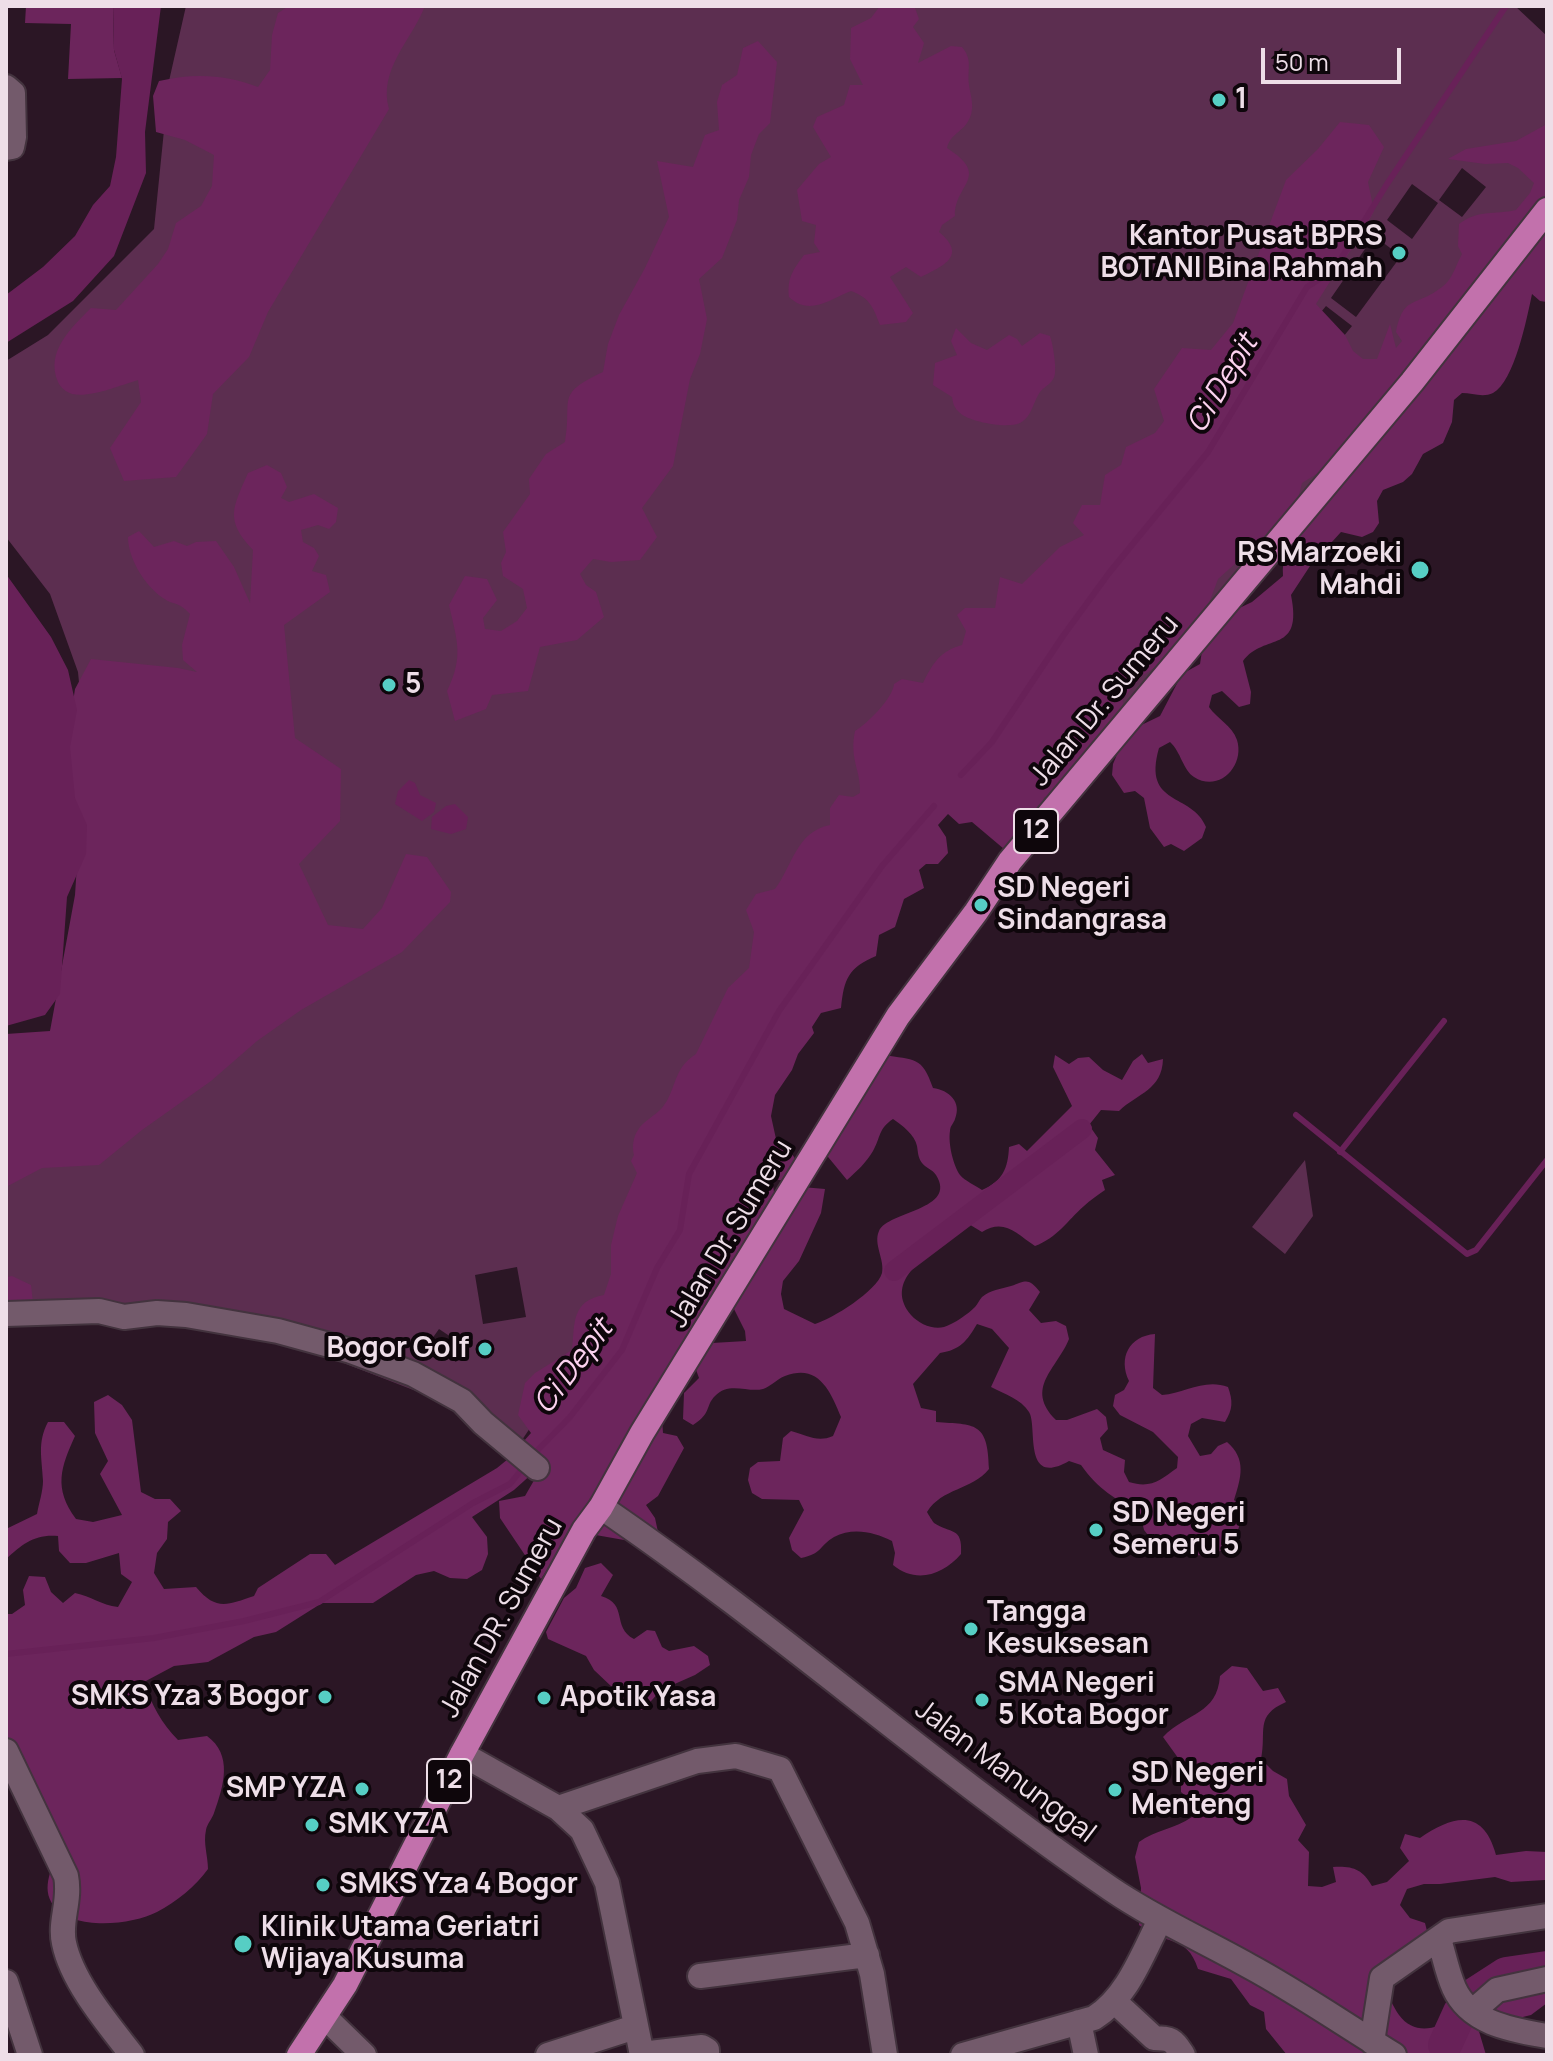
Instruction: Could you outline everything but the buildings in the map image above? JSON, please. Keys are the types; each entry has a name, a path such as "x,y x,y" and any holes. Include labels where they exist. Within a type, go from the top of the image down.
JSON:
{"main road":[{"name":"Jalan Dr. Sumeru","path":"601,1507 642,1433 898,1016 1010,861 1412,382 1547,210"},
{"name":"Jalan DR. Sumeru","path":"299,2055 345,1985 462,1754 584,1530 601,1507"}],"street":[{"path":"6,87 13,93 14,137 12,147 6,148"},
{"path":"6,1314 99,1311 124,1317 157,1313 186,1315 278,1331 351,1351 413,1374 462,1401 483,1423 537,1468"},
{"name":"Jalan Manunggal","path":"601,1507 721,1592 1048,1843 1160,1920 1248,1965 1394,2055"},
{"path":"6,1751 66,1876 69,1892 63,1926 68,1956 84,1986 132,2055"},
{"path":"462,1754 558,1808 582,1830 607,1883 642,2054 702,2047 707,2050 707,2055"},
{"path":"558,1808 697,1761 736,1756 780,1769 848,1903 867,1955 885,2055"},
{"path":"1372,2042 1382,1978 1449,1931 1547,1916"},
{"path":"966,2054 1079,2022 1106,2010 1160,1920"},
{"path":"1439,1939 1456,1992 1473,2011 1498,2027 1547,2036"},
{"path":"700,1976 867,1955"},
{"path":"1473,2011 1497,1990 1547,1979"},
{"path":"6,1982 30,2055"},
{"path":"1114,2001 1154,2038 1167,2037 1172,2040 1183,2055"},
{"path":"325,2017 364,2055"},
{"path":"1079,2022 1086,2055"},
{"path":"548,2055 635,2027"}],"shaded area":[{"path":"26,6 113,6 114,50 122,78 68,79 71,24 25,23"},
{"path":"113,6 161,6 145,132 146,173 114,256 73,301 6,343 6,295 43,267 75,236 93,205 110,186 116,157 122,79 114,50"},
{"name":"Bogor Golf","path":"186,6 1515,6 1547,36 1547,181 1443,302 1263,549 1009,845 953,794 518,1446 483,1417 305,1348 213,1330 6,1306 6,1046 50,1032 98,881 78,672 50,594 6,537 6,361 48,335 154,229 169,81","holes":["1462,168 1486,187 1462,217 1439,200","1412,184 1438,203 1412,239 1387,220","1374,236 1401,256 1356,317 1331,298","1326,306 1352,326 1343,337 1317,317","517,1267 526,1317 483,1324 475,1275","439,1329 466,1347 456,1362 429,1343"]},
{"path":"289,6 425,6 392,68 388,81 389,109 268,312 249,357 213,394 207,434 176,477 124,481 110,448 141,402 138,380 97,393 72,394 58,382 55,371 57,351 68,332 91,308 116,310 158,264 168,249 176,223 201,206 212,186 214,155 185,140 156,132 153,96 159,81 209,76 234,79 258,87 270,70 272,35 278,13"},
{"path":"880,6 915,8 919,19 913,27 924,43 918,63 951,46 962,47 969,61 972,104 967,123 947,148 967,166 969,174 956,205 955,216 942,225 939,232 952,248 952,254 944,264 921,277 906,267 890,277 913,313 906,322 880,325 870,304 851,291 812,306 797,303 789,297 789,285 804,255 820,252 814,243 816,225 802,221 797,190 819,164 831,157 813,127 817,117 844,105 850,85 863,85 850,59 851,28 871,18"},
{"path":"758,41 777,62 770,123 759,134 751,155 749,177 739,200 737,220 722,258 699,279 707,319 700,354 690,379 673,466 642,508 657,537 640,560 611,562 593,559 580,574 586,585 596,592 604,617 577,640 540,647 528,691 492,695 486,709 455,721 447,691 457,658 449,605 465,576 487,579 497,600 483,618 485,629 501,631 517,621 527,608 523,589 503,576 501,563 506,552 503,532 530,494 529,479 546,454 565,442 572,393 578,386 603,372 608,344 619,315 669,217 657,161 693,167 705,135 719,130 717,102 722,85 737,75 743,48"},
{"path":"1340,122 1369,125 1384,147 1368,182 1374,211 1316,304 1345,335 1353,351 1363,359 1377,359 1390,324 1396,348 1402,341 1396,332 1403,312 1412,303 1442,287 1454,272 1462,254 1458,246 1459,224 1480,214 1516,210 1534,183 1508,163 1485,164 1448,159 1466,149 1516,141 1547,124 1547,302 1540,301 1532,294 1507,376 1493,393 1462,393 1454,400 1452,422 1443,443 1423,454 1412,474 1403,482 1383,490 1377,501 1379,523 1373,532 1362,537 1341,532 1310,566 1291,595 1292,627 1287,635 1252,652 1243,661 1251,692 1250,704 1239,707 1222,691 1212,695 1209,707 1232,730 1237,740 1237,759 1228,774 1212,782 1203,781 1190,774 1170,742 1159,748 1157,780 1163,790 1199,816 1206,827 1202,838 1184,851 1171,844 1164,847 1150,828 1144,798 1135,791 1124,793 1112,775 1113,764 1121,745 1133,729 1160,716 1182,674 1200,664 1203,644 1233,611 1252,602 1283,576 1287,548 1293,533 1334,463 1302,483 1297,503 1282,530 1246,554 1218,579 1203,619 1182,649 1142,676 1123,699 1122,721 1064,793 1044,797 1040,812 1004,849 972,822 959,824 948,814 938,825 946,837 948,853 938,864 926,864 919,870 924,888 904,899 895,927 879,935 876,956 853,970 846,982 841,1008 821,1013 812,1027 814,1033 775,1095 771,1116 778,1148 792,1154 802,1169 793,1182 772,1179 774,1192 782,1198 802,1187 825,1189 821,1213 799,1261 783,1281 781,1294 784,1309 815,1324 863,1296 878,1280 882,1263 877,1241 879,1231 885,1224 919,1209 938,1196 940,1187 936,1175 921,1161 914,1138 893,1119 882,1130 867,1159 847,1180 824,1152 883,1055 916,1061 925,1070 933,1088 953,1098 957,1113 950,1136 953,1160 960,1175 982,1190 1003,1173 1009,1147 1019,1144 1027,1151 1072,1106 1053,1067 1055,1055 1069,1064 1078,1058 1089,1057 1103,1070 1122,1080 1133,1061 1142,1054 1148,1063 1163,1059 1158,1078 1148,1090 1119,1111 1101,1110 1089,1125 1098,1138 1095,1150 1115,1175 1102,1180 1105,1190 1056,1234 1035,1246 1010,1229 997,1226 982,1232 967,1223 951,1240 917,1264 909,1273 902,1293 904,1304 914,1318 926,1326 940,1328 965,1316 988,1293 1024,1282 1033,1284 1040,1292 1029,1310 1041,1323 1056,1321 1066,1326 1069,1339 1043,1388 1047,1409 1056,1420 1067,1420 1097,1409 1106,1417 1108,1429 1100,1438 1103,1450 1125,1460 1124,1472 1129,1482 1149,1484 1160,1480 1177,1468 1178,1457 1153,1432 1120,1415 1113,1406 1115,1395 1124,1390 1129,1381 1125,1364 1132,1344 1155,1334 1153,1388 1162,1395 1211,1384 1228,1387 1231,1405 1225,1422 1202,1418 1191,1424 1188,1436 1200,1456 1211,1454 1227,1442 1238,1455 1241,1469 1234,1500 1242,1508 1233,1539 1225,1548 1202,1555 1159,1549 1144,1530 1140,1513 1108,1493 1081,1465 1069,1461 1044,1467 1035,1452 1031,1419 1026,1407 991,1387 1009,1348 992,1329 977,1324 962,1344 940,1353 913,1384 921,1408 936,1411 936,1422 970,1426 982,1434 986,1442 989,1469 974,1481 941,1498 927,1512 934,1523 958,1535 961,1554 938,1572 911,1574 893,1565 895,1553 892,1541 856,1531 834,1537 817,1552 801,1558 792,1550 789,1538 804,1510 799,1500 762,1499 752,1493 748,1480 750,1468 758,1462 780,1461 783,1438 791,1431 817,1439 833,1436 841,1417 827,1389 814,1376 796,1373 782,1377 763,1389 726,1389 715,1396 703,1417 693,1425 683,1419 684,1393 699,1378 695,1367 712,1343 746,1341 745,1331 731,1303 662,1419 663,1433 677,1436 684,1448 658,1496 646,1505 655,1518 658,1532 641,1543 590,1534 568,1538 541,1579 500,1518 499,1501 525,1496 544,1463 514,1490 472,1517 487,1537 488,1554 482,1570 467,1579 450,1578 434,1571 416,1575 373,1603 322,1603 276,1632 254,1637 208,1662 174,1666 144,1682 158,1713 178,1740 207,1736 220,1752 223,1781 205,1835 208,1869 178,1898 146,1916 103,1923 63,1914 54,1906 48,1892 56,1847 54,1840 6,1738 6,1614 12,1614 25,1605 23,1590 29,1576 45,1577 51,1592 63,1603 75,1593 118,1607 132,1582 121,1574 119,1553 86,1563 70,1563 59,1551 58,1536 29,1541 6,1559 6,1529 37,1514 43,1485 41,1444 48,1422 64,1422 75,1436 63,1468 64,1497 76,1519 93,1522 122,1515 100,1474 108,1461 95,1433 94,1402 108,1395 122,1405 132,1420 141,1492 155,1499 170,1499 181,1511 168,1522 167,1539 157,1553 154,1573 164,1589 196,1587 210,1600 222,1604 254,1596 258,1588 310,1554 326,1554 335,1565 508,1459 531,1433 518,1415 525,1383 535,1373 572,1350 580,1308 593,1298 604,1295 611,1274 611,1245 618,1216 637,1173 631,1161 636,1133 667,1101 683,1066 696,1054 728,988 749,968 754,932 746,910 756,894 775,889 802,842 830,825 830,808 839,795 853,797 860,793 853,749 855,731 879,710 894,684 902,679 923,683 938,659 962,645 966,631 957,615 965,608 995,608 1000,577 1022,584 1060,547 1084,535 1073,523 1082,505 1100,505 1105,475 1121,465 1126,447 1155,433 1164,421 1154,389 1182,348 1211,350 1233,323 1286,180"},
{"path":"956,328 971,343 987,350 1009,335 1022,346 1040,333 1050,336 1055,360 1054,376 1020,423 989,424 971,419 958,411 952,397 933,385 935,363 957,355 951,341"},
{"path":"267,465 281,473 287,487 281,498 289,502 314,494 338,508 336,522 329,529 318,525 301,530 303,542 314,548 319,556 312,571 326,575 330,592 284,625 295,738 341,769 340,821 299,864 328,925 363,929 382,908 406,854 427,857 451,892 450,902 402,952 301,1010 99,1165 42,1168 6,1187 6,1034 50,1031 75,895 80,818 64,761 75,689 91,659 197,672 183,660 182,645 190,614 150,586 134,562 128,537 139,531 154,547 174,541 187,546 196,542 216,541 234,567 250,603 253,550 238,530 235,504 248,473"},
{"path":"6,574 51,637 68,670 77,710 70,747 75,798 87,825 86,854 67,897 60,994 45,1015 6,1026"},
{"path":"409,780 415,783 420,795 436,803 434,812 422,821 395,804 398,791"},
{"path":"455,804 468,817 466,829 451,834 431,829 432,817 446,806"},
{"path":"1305,1160 1313,1216 1285,1254 1252,1227"},
{"path":"12,1276 31,1285 33,1303 6,1304 6,1277"},
{"path":"601,1563 613,1575 601,1596 615,1604 627,1634 634,1639 647,1630 655,1631 662,1647 669,1651 694,1646 708,1656 710,1665 661,1690 643,1710 626,1709 586,1656 548,1639 546,1632 564,1598 576,1588 585,1568"},
{"path":"1232,1666 1247,1668 1263,1691 1278,1688 1286,1702 1276,1707 1266,1719 1261,1759 1287,1779 1289,1796 1306,1825 1298,1840 1309,1852 1308,1886 1322,1887 1336,1882 1333,1867 1356,1870 1372,1886 1387,1882 1409,1861 1400,1848 1405,1834 1420,1838 1444,1824 1456,1821 1466,1820 1483,1829 1496,1855 1547,1852 1545,1880 1511,1882 1495,1877 1424,1884 1407,1889 1400,1905 1410,1918 1425,1923 1429,1939 1383,1986 1399,2015 1418,2028 1440,2025 1461,2014 1478,1999 1476,1984 1484,1978 1528,1958 1547,1955 1547,2003 1531,2015 1478,2028 1486,2055 1287,2055 1266,2029 1264,2012 1250,2005 1231,1979 1198,1969 1188,1950 1139,1925 1141,1888 1135,1857 1139,1842 1192,1817 1193,1802 1181,1792 1181,1762 1163,1737 1207,1706 1218,1689 1220,1676"}],"waterway":[{"name":"Ci Depit","path":"961,775 992,742 1109,573 1208,452 1307,287 1334,270 1387,184 1506,6"},
{"name":"Ci Depit","path":"533,1455 570,1417 622,1350 657,1268 680,1230 689,1174 779,1011 882,866 934,806"},
{"path":"1340,1152 1444,1021"},
{"path":"1296,1115 1467,1254 1476,1250 1547,1160"},
{"path":"894,1271 1082,1129"},
{"name":"Ci Depit","path":"6,1654 154,1638 244,1621 319,1602 473,1503 510,1484 526,1464"},
{"path":"1472,1996 1506,1974 1547,1968"},
{"path":"1445,2045 1460,2012"}],"place":[{"name":"1","path":"1219,100"},
{"name":"Kantor Pusat BPRS BOTANI Bina Rahmah","path":"1399,253"},
{"name":"RS Marzoeki Mahdi","path":"1420,570"},
{"name":"5","path":"389,685"},
{"name":"SD Negeri Sindangrasa","path":"981,905"},
{"name":"Bogor Golf","path":"485,1349"},
{"name":"SD Negeri Semeru 5","path":"1096,1530"},
{"name":"Tangga Kesuksesan","path":"971,1629"},
{"name":"SMKS Yza 3 Bogor","path":"325,1697"},
{"name":"Apotik Yasa","path":"544,1698"},
{"name":"SMA Negeri 5 Kota Bogor","path":"982,1700"},
{"name":"SMP YZA","path":"362,1789"},
{"name":"SD Negeri Menteng","path":"1115,1790"},
{"name":"SMK YZA","path":"312,1825"},
{"name":"SMKS Yza 4 Bogor","path":"323,1885"},
{"name":"Klinik Utama Geriatri Wijaya Kusuma","path":"243,1944"}]}
